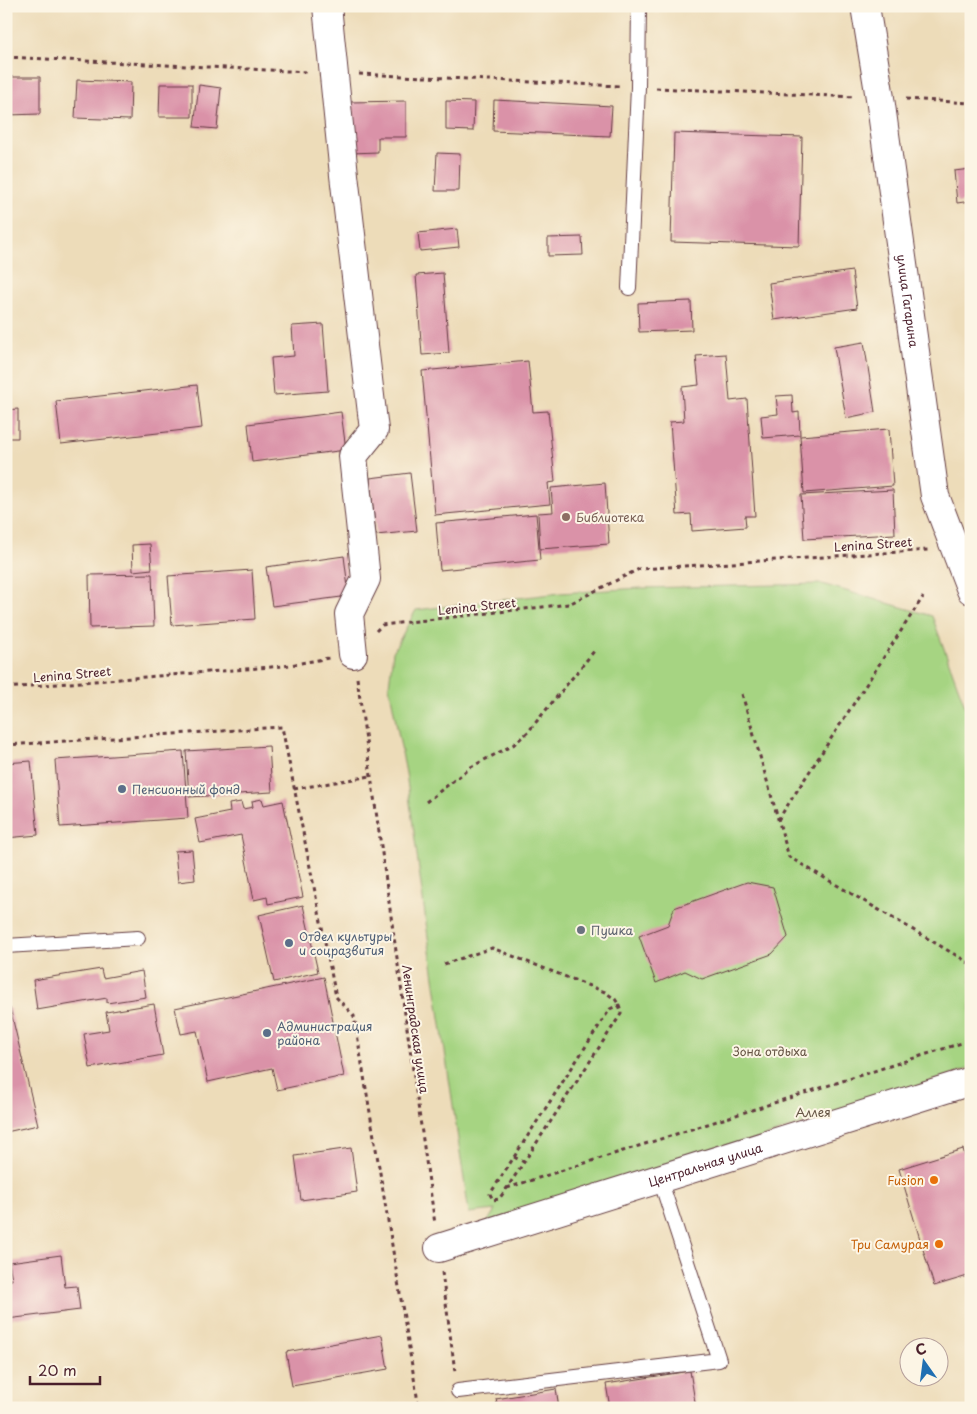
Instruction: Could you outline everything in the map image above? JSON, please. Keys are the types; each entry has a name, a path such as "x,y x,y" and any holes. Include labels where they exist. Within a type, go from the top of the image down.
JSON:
{"street":[{"path":"327,6 374,430 353,456 366,579 349,614 353,654"},
{"name":"улица Гагарина","path":"865,6 880,98 935,496 971,590"},
{"name":"Центральная улица","path":"439,1248 971,1081"}],"lane":[{"path":"629,288 638,87 638,6"},
{"path":"6,946 138,938"},
{"path":"458,1392 719,1360 660,1180"}],"path":[{"path":"6,57 971,103"},
{"name":"Lenina Street","path":"6,688 284,666 353,654 382,625 569,604 639,569 955,548"},
{"path":"778,820 923,597"},
{"path":"426,802 471,767 513,745 528,732 595,650"},
{"name":"Ленинградская улица","path":"353,654 458,1392"},
{"path":"742,694 789,857 971,964"},
{"path":"6,745 282,727 336,997 354,1016 419,1408"},
{"path":"294,789 371,776"},
{"path":"444,964 492,948 606,992 615,999 619,1005 621,1011 507,1188 499,1199 493,1200 490,1194 610,1009 619,1005"},
{"path":"507,1188 971,1040"},
{"path":"514,1157 524,1162"}],"green space":[{"path":"822,584 932,616 971,722 971,1068 482,1231 495,1210 469,1213 406,773 389,686 393,652 416,610 560,593 641,588"}],"building":[{"path":"8,77 40,77 40,114 8,115"},
{"path":"77,80 131,82 130,120 75,118"},
{"path":"160,84 192,84 192,117 159,117"},
{"path":"199,85 221,88 217,129 194,127"},
{"path":"494,100 612,106 610,136 493,131"},
{"path":"406,101 406,137 378,137 378,152 351,153 350,102"},
{"path":"446,101 474,102 473,131 446,130"},
{"path":"674,133 802,137 799,246 671,242"},
{"path":"437,153 460,154 459,191 435,191"},
{"path":"971,169 971,201 957,203 954,171"},
{"path":"457,229 459,247 420,251 418,233"},
{"path":"582,237 583,255 548,256 548,238"},
{"path":"852,271 857,308 774,320 769,283"},
{"path":"443,273 449,353 422,355 416,275"},
{"path":"691,301 692,330 639,332 638,303"},
{"path":"323,324 328,391 274,395 271,358 294,356 292,326"},
{"path":"864,342 875,412 846,418 834,347"},
{"path":"726,354 730,401 747,399 755,516 745,516 746,527 692,531 691,514 677,515 670,422 684,421 682,387 699,385 696,356"},
{"path":"528,361 533,412 548,411 555,482 548,483 550,504 435,515 422,371"},
{"path":"197,385 202,428 61,444 56,401"},
{"path":"792,395 793,413 799,412 800,435 763,438 761,416 778,414 776,396"},
{"path":"18,409 18,438 6,438 6,410"},
{"path":"341,412 346,450 252,462 248,424"},
{"path":"889,429 893,486 804,493 800,436"},
{"path":"410,473 417,531 376,535 370,478"},
{"path":"605,483 609,544 540,549 538,513 553,512 551,488"},
{"path":"893,490 895,534 804,539 801,495"},
{"path":"536,514 540,560 440,570 436,523"},
{"path":"150,544 152,569 133,571 132,545"},
{"path":"344,556 349,596 272,606 266,567"},
{"path":"252,570 255,619 172,625 168,576"},
{"path":"152,574 154,626 90,628 89,575"},
{"path":"269,746 272,792 189,797 186,751"},
{"name":"Пенсионный фонд","path":"183,751 188,818 60,827 55,760"},
{"path":"31,761 38,835 6,838 6,763"},
{"path":"262,799 264,805 283,801 303,897 268,904 267,897 254,900 241,835 200,843 195,819 230,812 229,804 241,802 243,809 253,807 252,801"},
{"path":"192,850 195,880 178,882 175,851"},
{"path":"747,882 773,887 788,937 772,954 702,979 685,971 656,983 639,936 668,925 674,908"},
{"name":"Отдел культуры и соцразвития","path":"303,905 318,972 274,982 259,915"},
{"path":"101,969 103,978 142,971 146,997 107,1003 107,998 37,1010 33,980"},
{"name":"Администрация района","path":"324,977 344,1076 277,1090 272,1068 208,1082 197,1031 181,1034 175,1008"},
{"path":"154,1004 163,1055 90,1068 84,1034 109,1030 106,1012"},
{"path":"10,1008 38,1125 6,1132 6,1009"},
{"path":"351,1148 357,1192 301,1200 295,1156"},
{"path":"963,1149 971,1176 971,1275 934,1286 899,1169"},
{"path":"61,1255 65,1287 77,1286 80,1310 7,1319 6,1281 12,1280 9,1262"},
{"path":"382,1335 388,1369 292,1386 286,1352"},
{"path":"690,1371 696,1408 610,1408 606,1384"},
{"path":"556,1389 559,1408 498,1408 496,1399"}],"place":[{"name":"Библиотека","path":"566,517"},
{"name":"Пенсионный фонд","path":"122,789"},
{"name":"Пушка","path":"581,930"},
{"name":"Отдел культуры и соцразвития","path":"289,943"},
{"name":"Администрация района","path":"267,1033"},
{"name":"Fusion","path":"934,1180"},
{"name":"Три Самурая","path":"939,1244"}],"park label":[{"name":"Зона отдыха","path":"770,1051"},
{"name":"Аллея","path":"813,1112"}]}
